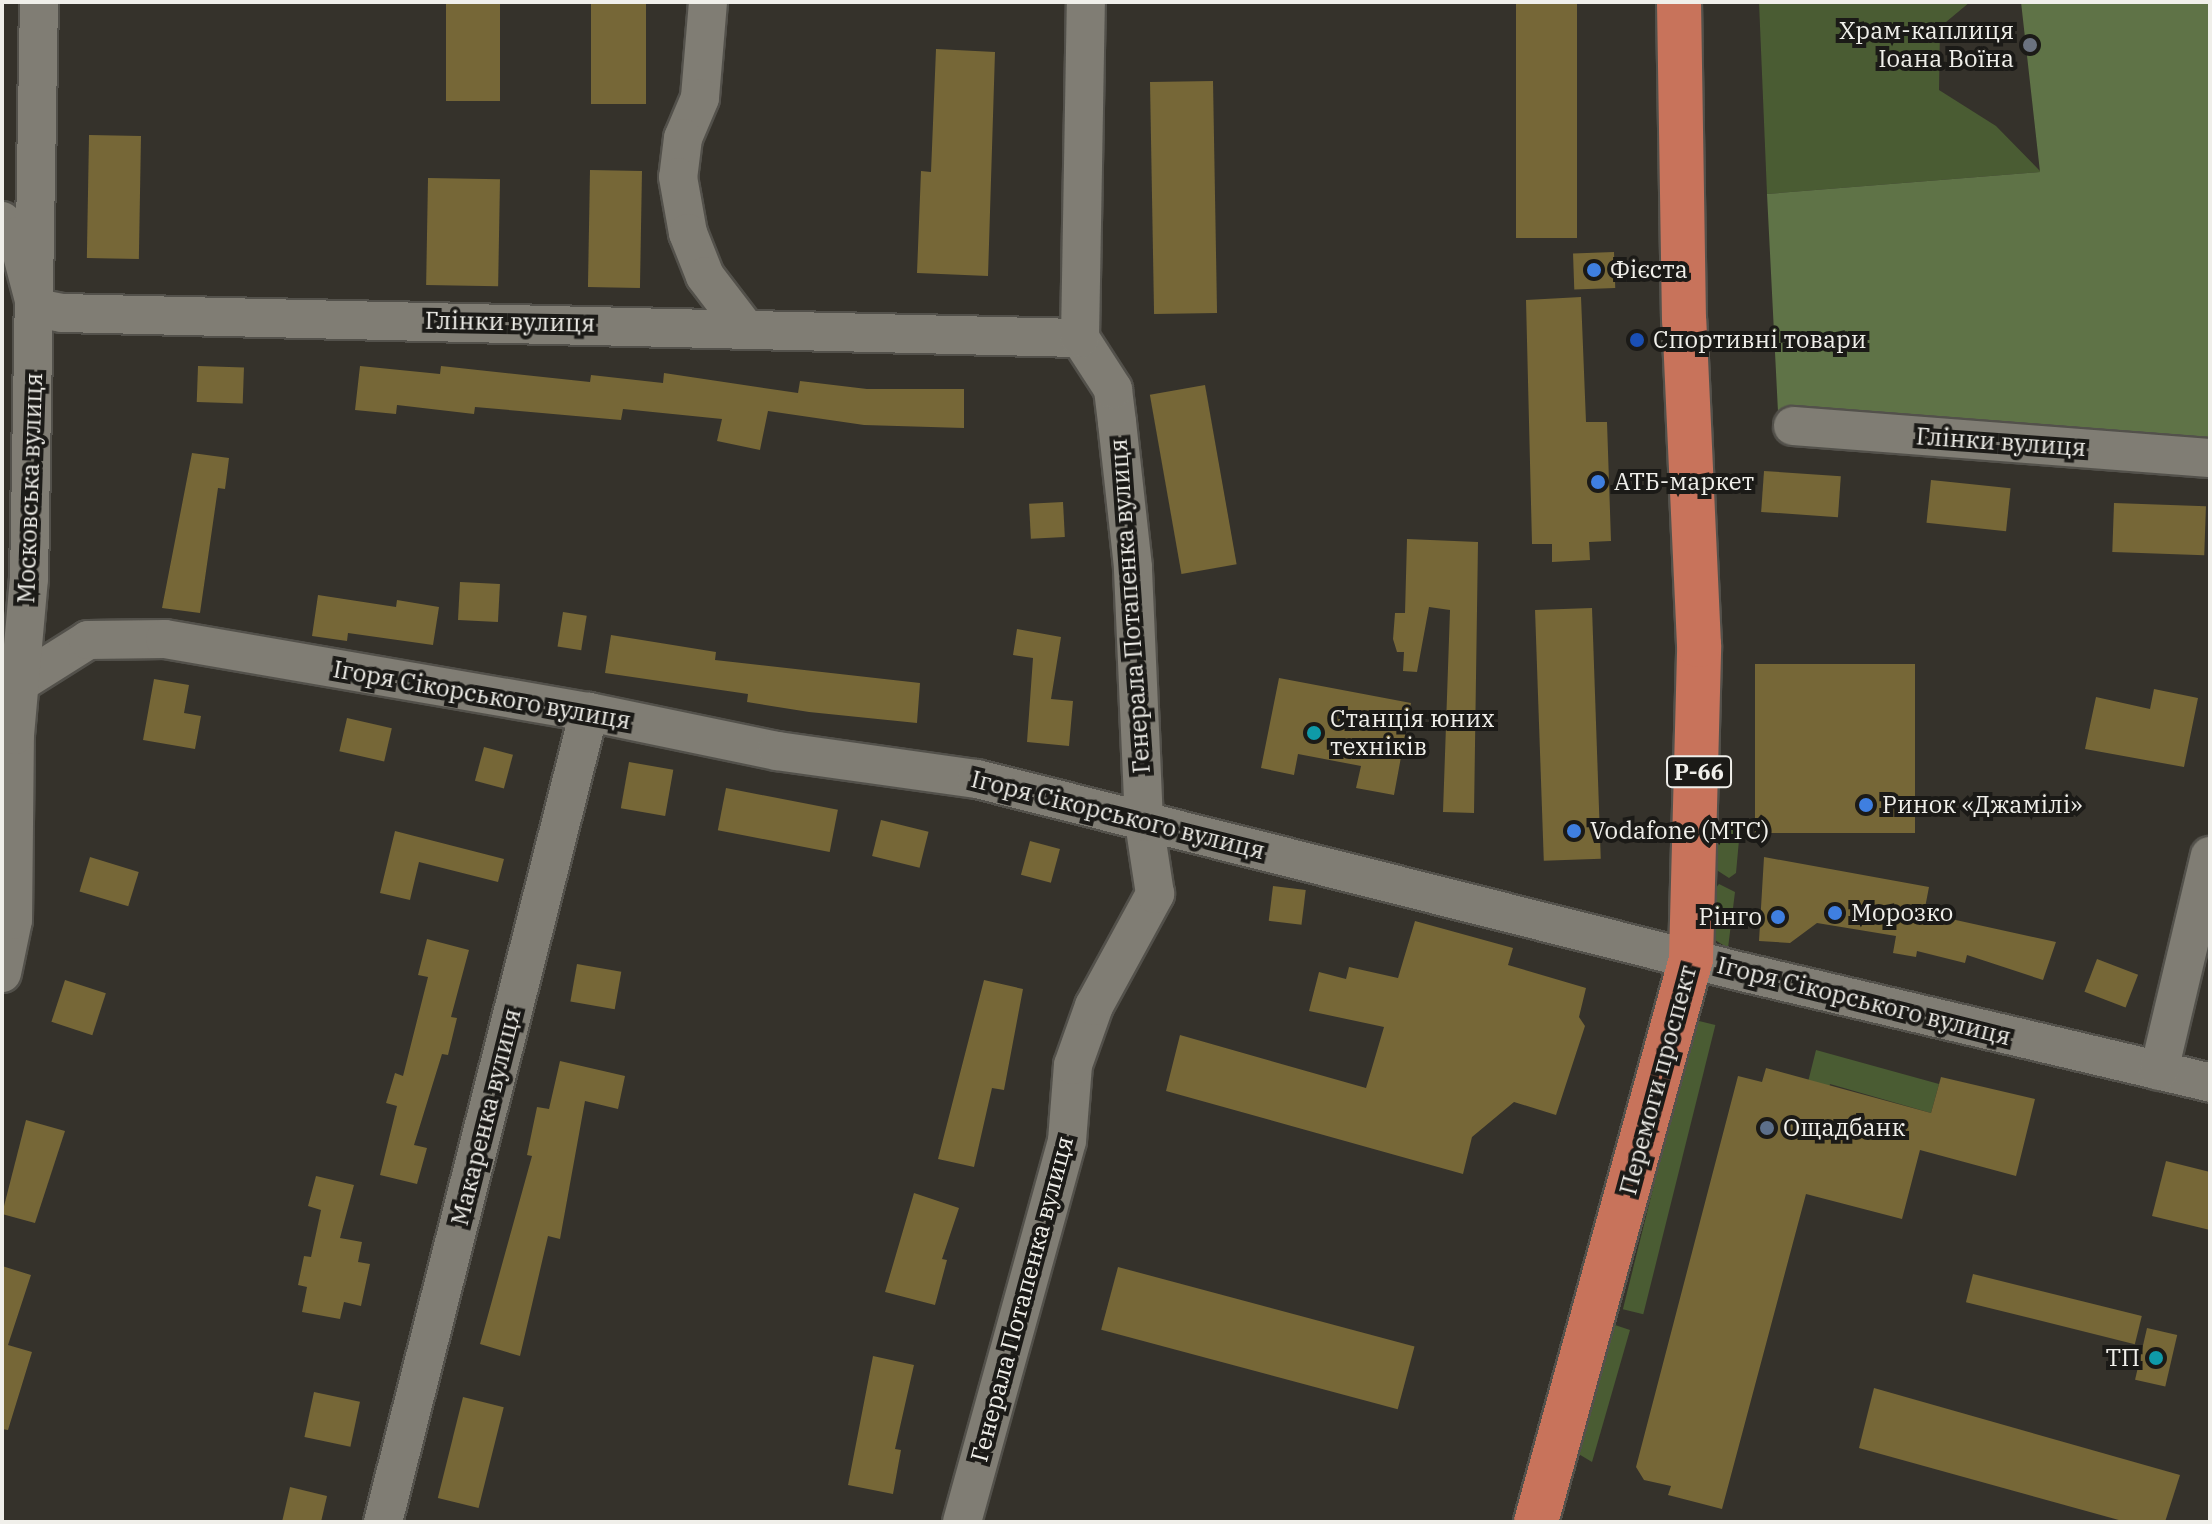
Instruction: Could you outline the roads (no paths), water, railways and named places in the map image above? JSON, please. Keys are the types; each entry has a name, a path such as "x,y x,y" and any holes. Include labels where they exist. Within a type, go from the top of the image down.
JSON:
{"main road":[{"name":"Перемоги проспект","path":"1536,1522 1691,959 1699,645 1684,320 1679,2"}],"street":[{"name":"Московська вулиця","path":"2,973 13,920 15,735 23,681 36,308 39,2"},
{"path":"708,2 700,98 683,138 678,177 688,233 705,276 744,327"},
{"path":"1080,338 1086,2"},
{"path":"2,221 17,236 36,308"},
{"name":"Глінки вулиця","path":"36,308 1080,338"},
{"name":"Генерала Потапенка вулиця","path":"962,1522 1067,1141 1073,1065 1094,1006 1155,894 1144,822 1133,567 1113,389 1080,338"},
{"name":"Глінки вулиця","path":"1793,426 2210,458"},
{"name":"Ігоря Сікорського вулиця","path":"23,681 88,640 165,639 589,712 777,751 977,779 1691,959 2210,1083"},
{"name":"Макаренка вулиця","path":"383,1522 589,712"},
{"path":"2159,1071 2210,856"}],"place":[{"name":"Храм-каплиця Іоана Воїна","path":"2030,45"},
{"name":"Фієста","path":"1594,270"},
{"name":"Спортивні товари","path":"1637,340"},
{"name":"АТБ-маркет","path":"1598,482"},
{"name":"Станція юних техніків","path":"1314,733"},
{"name":"Ринок «Джамілі»","path":"1866,805"},
{"name":"Vodafone (МТС)","path":"1574,831"},
{"name":"Морозко","path":"1835,913"},
{"name":"Рінго","path":"1778,917"},
{"name":"Ощадбанк","path":"1767,1128"},
{"name":"ТП","path":"2156,1358"}]}
